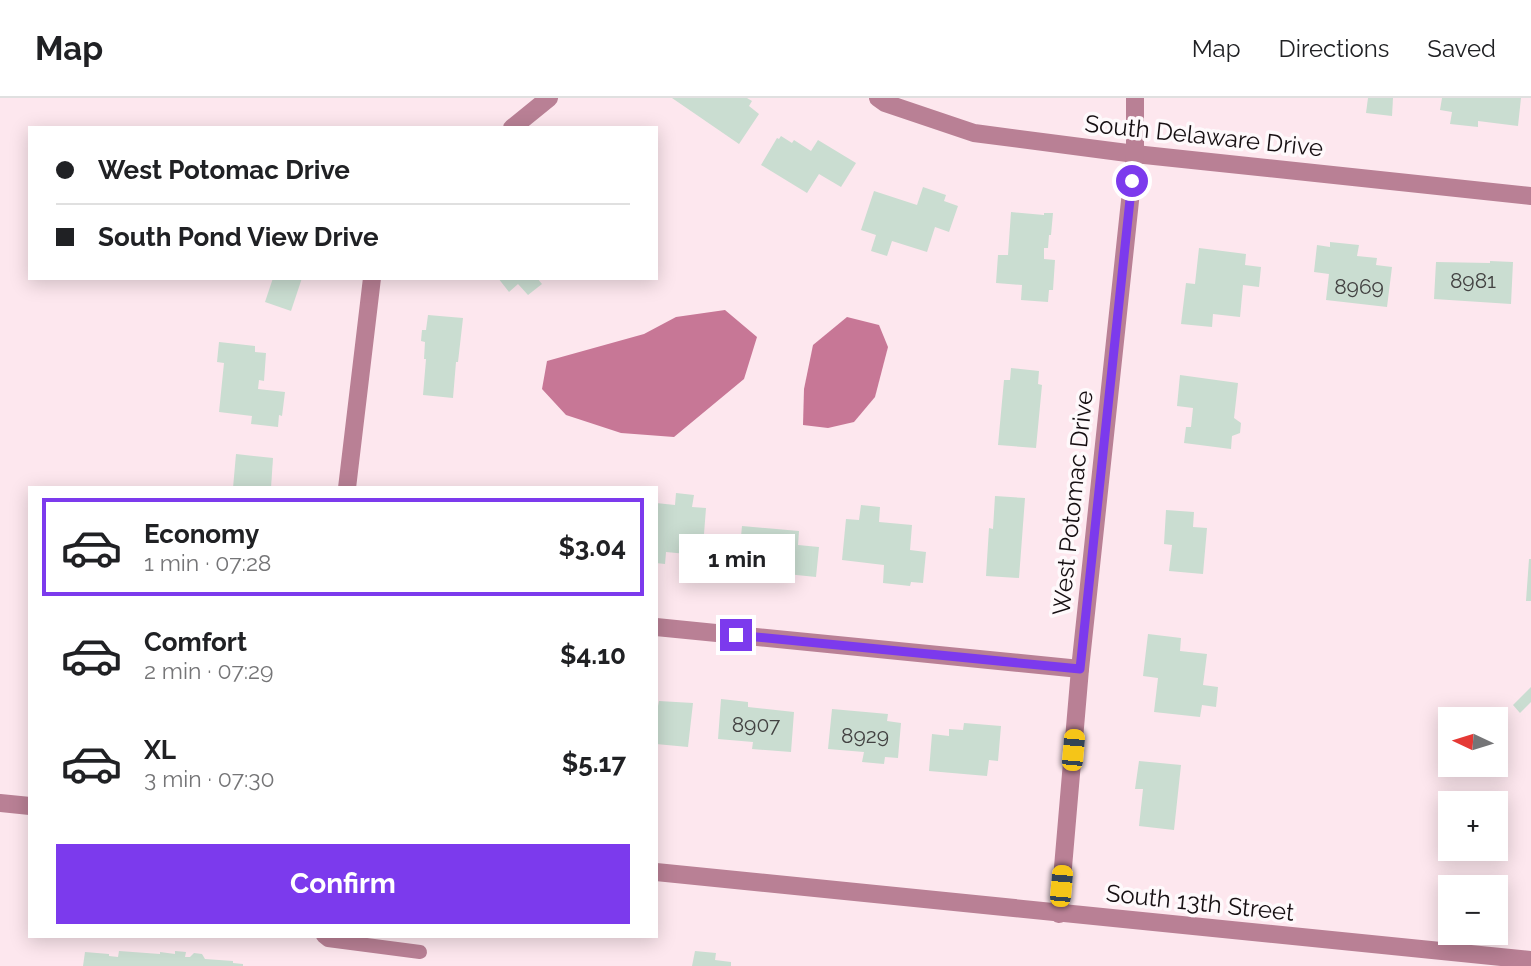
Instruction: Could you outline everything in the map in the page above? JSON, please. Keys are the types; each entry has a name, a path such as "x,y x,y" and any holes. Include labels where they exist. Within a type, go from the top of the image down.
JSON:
{"street":[{"path":"514,126 549,98"},
{"name":"South Delaware Drive","path":"878,98 885,103 974,134 1135,154 1531,195"},
{"name":"West Potomac Drive","path":"1059,914 1080,669 1135,154 1135,98"},
{"path":"346,486 372,280"},
{"path":"658,627 1080,669"},
{"path":"0,803 28,806"},
{"name":"South 13th Street","path":"658,872 1531,960"}],"lane":[{"path":"326,938 420,952"}],"shaded area":[{"path":"725,310 757,337 744,379 674,437 621,433 566,415 542,389 547,361 644,334 676,317"},
{"path":"847,317 879,325 888,347 875,397 854,422 828,428 803,425 804,389 813,345"}],"building":[{"path":"672,98 747,98 752,101 749,106 759,114 739,144"},
{"path":"1368,98 1393,98 1392,116 1366,113"},
{"path":"1442,98 1521,98 1518,126 1478,121 1478,127 1450,124 1452,112 1440,110"},
{"path":"781,136 792,143 794,140 811,151 818,140 856,163 841,187 819,174 807,193 761,165 777,138"},
{"path":"923,187 946,195 944,201 958,206 949,232 935,227 927,252 892,241 887,256 871,251 876,235 861,230 874,191 917,205"},
{"path":"1011,212 1044,215 1053,213 1048,248 1044,248 1044,259 1055,260 1053,290 1049,290 1048,302 1021,300 1022,285 996,283 998,255 1008,255"},
{"path":"1330,242 1359,245 1357,256 1377,258 1376,265 1392,267 1387,307 1326,300 1329,274 1314,272 1317,245 1330,247"},
{"path":"1199,248 1246,254 1245,265 1261,267 1259,287 1243,285 1240,317 1213,314 1212,327 1181,324 1186,283 1195,284"},
{"path":"1436,262 1513,262 1511,304 1434,299"},
{"path":"272,280 301,280 291,311 265,302"},
{"path":"500,280 539,280 542,284 528,295 518,284 509,292"},
{"path":"428,315 463,318 453,398 423,395 426,359 425,342 421,341"},
{"path":"219,342 255,346 255,352 266,353 264,381 259,380 258,389 285,392 278,427 251,424 252,416 219,412 224,363 217,362"},
{"path":"1011,368 1039,371 1038,384 1042,385 1036,448 998,445 1004,380 1010,380"},
{"path":"1180,375 1238,383 1234,418 1241,423 1240,433 1232,436 1231,449 1184,443 1186,427 1191,427 1193,408 1177,406"},
{"path":"236,454 273,458 271,486 233,486"},
{"path":"676,493 694,495 692,507 706,508 703,547 688,546 687,554 666,552 665,564 658,563 658,503 675,505"},
{"path":"995,496 1025,498 1019,578 986,576 989,528 993,529"},
{"path":"861,505 880,507 879,522 912,525 910,550 926,552 923,583 911,582 910,586 883,583 884,565 842,560 846,519 859,520"},
{"path":"1166,510 1194,512 1193,527 1207,528 1203,574 1169,571 1172,545 1164,544"},
{"path":"742,526 799,531 798,545 819,547 816,577 775,573 776,561 739,558"},
{"path":"1529,559 1531,601 1526,601"},
{"path":"1148,634 1181,638 1180,651 1207,654 1203,685 1218,687 1216,707 1202,705 1200,717 1154,712 1158,678 1143,676"},
{"path":"1531,687 1531,702 1520,713 1513,705"},
{"path":"721,699 748,702 748,707 794,712 791,752 752,749 753,742 718,739"},
{"path":"659,701 693,703 688,747 658,744"},
{"path":"832,709 888,714 887,721 901,723 898,758 885,757 884,764 862,762 864,752 828,749"},
{"path":"964,723 1001,726 998,761 989,760 987,776 929,771 932,734 949,736 949,729 963,730"},
{"path":"1139,761 1181,765 1174,830 1139,826 1143,789 1135,789"},
{"path":"119,951 160,954 186,952 185,957 194,953 202,954 205,959 233,961 243,966 83,966 85,952 118,957"},
{"path":"695,951 716,953 715,960 731,962 731,966 692,966"}],"route":[{"path":"736,635 1080,669 1132,181"}]}
